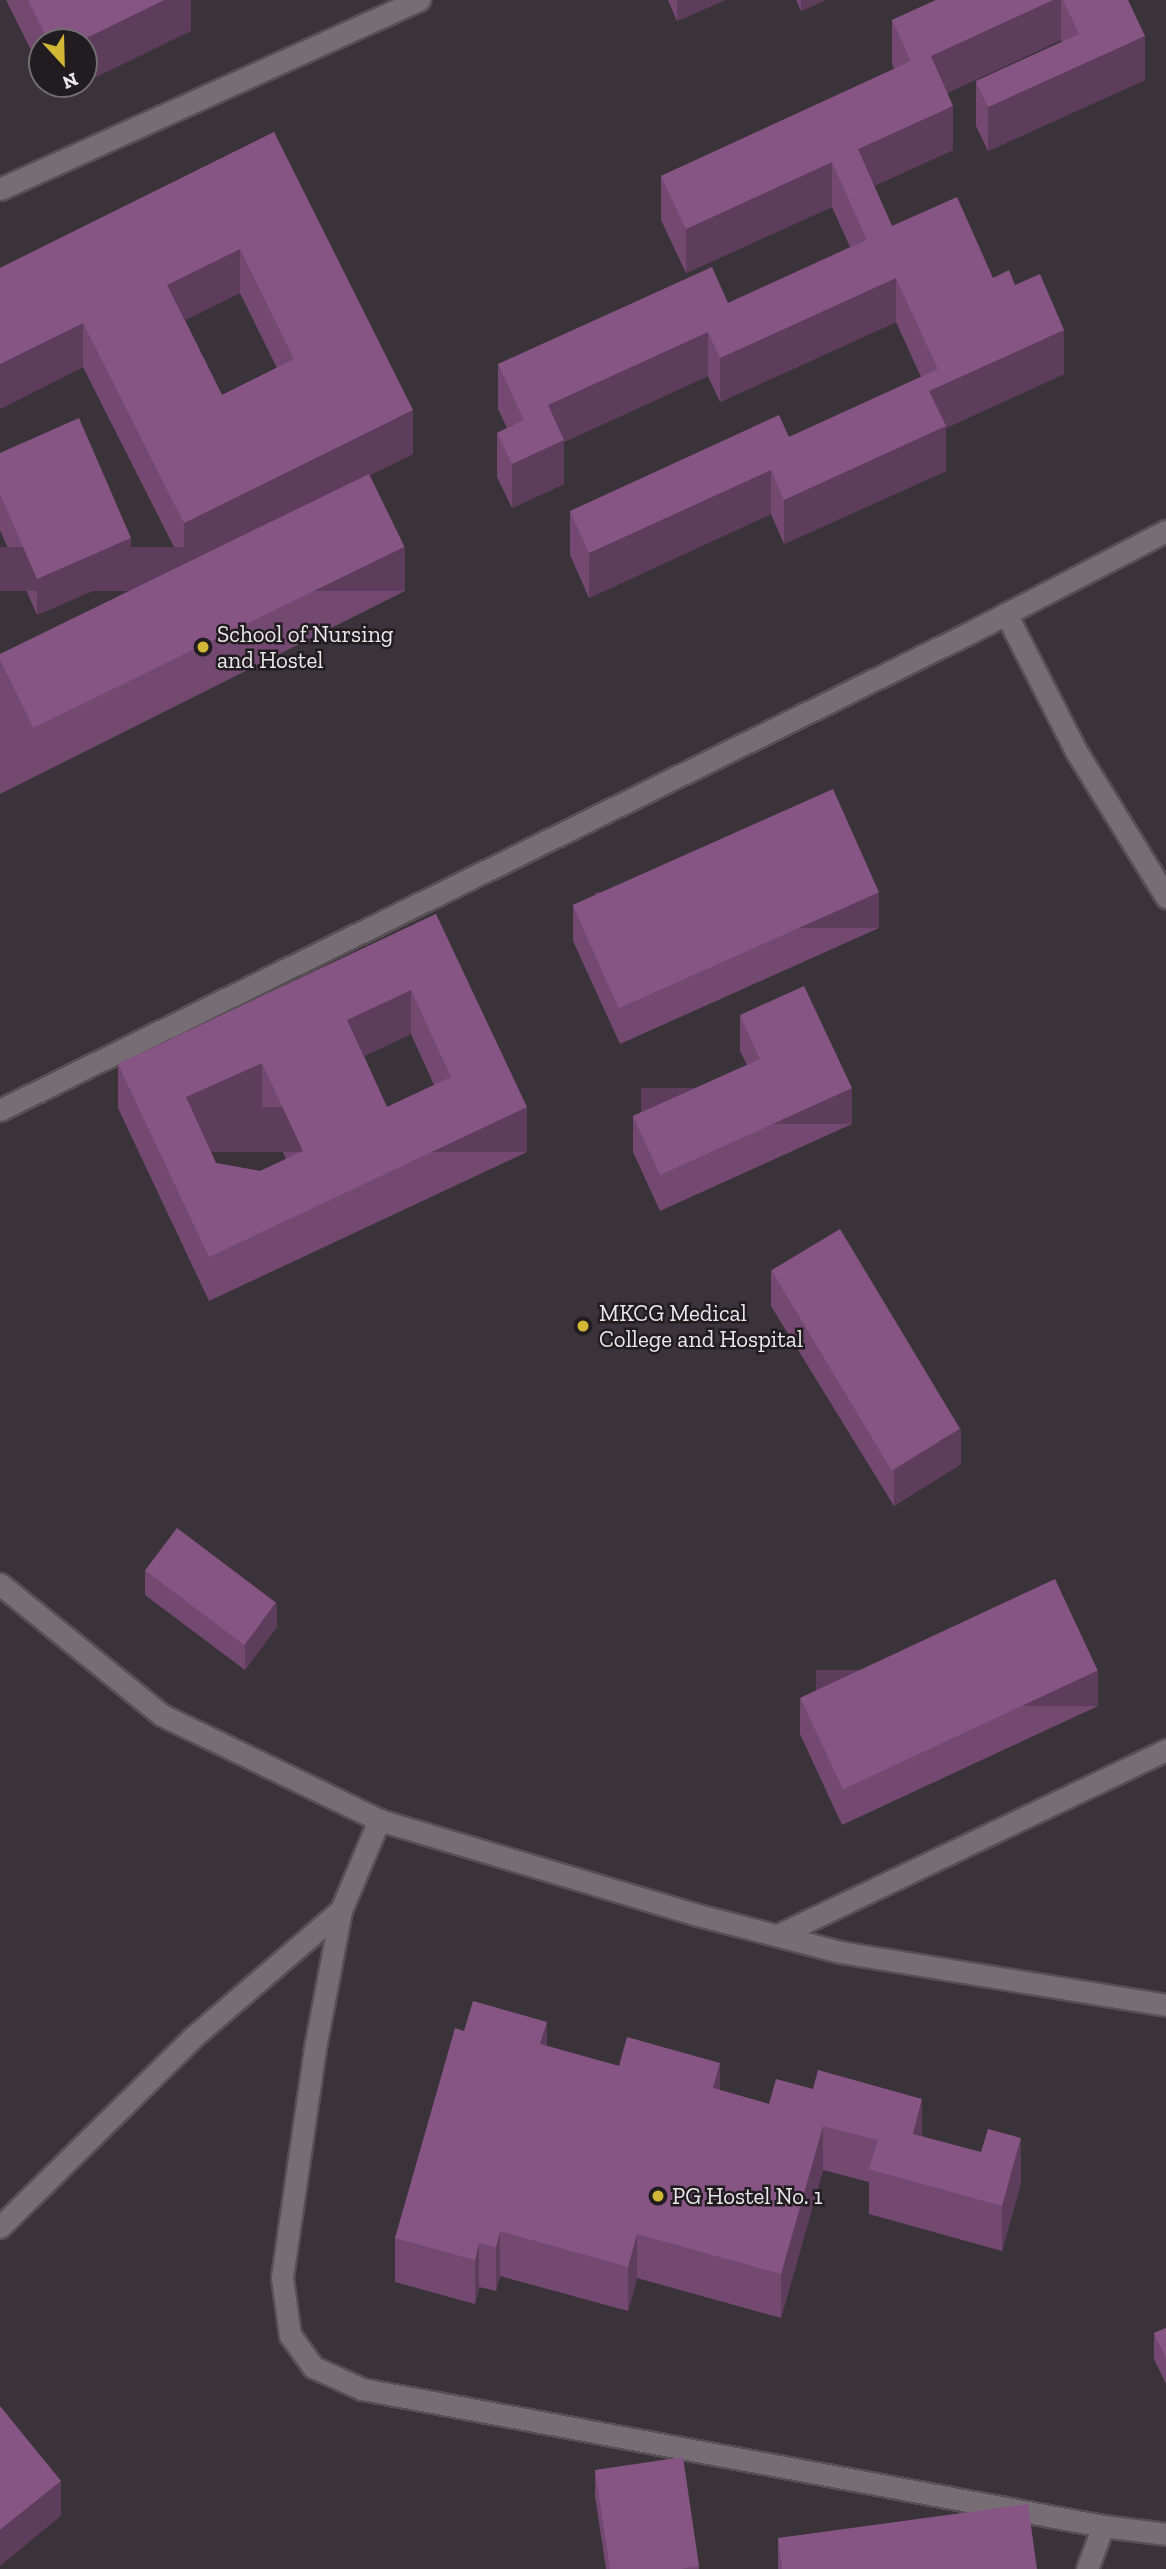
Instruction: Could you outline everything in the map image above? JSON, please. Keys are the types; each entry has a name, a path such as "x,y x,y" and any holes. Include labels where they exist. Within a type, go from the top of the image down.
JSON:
{"street":[{"path":"0,189 419,0"},
{"path":"0,1110 1006,614 1166,531"},
{"path":"1006,614 1076,751 1166,897"},
{"path":"0,1584 162,1715 379,1820 694,1914 840,1952 1166,2005"},
{"path":"778,1935 1166,1750"},
{"path":"379,1820 341,1910 315,2048 282,2278 290,2335 313,2367 362,2389 1103,2526 1166,2533"},
{"path":"0,2227 192,2038 341,1910"},
{"path":"1087,2569 1103,2526"}],"building":[{"path":"28,0 164,0 98,32 98,28 42,28"},
{"path":"936,0 1053,0 931,56 953,106 858,149 892,226 957,197 993,278 1009,270 1015,285 1040,274 1064,330 929,391 946,426 784,500 771,470 589,553 570,511 779,415 789,437 938,369 896,278 720,358 708,332 548,405 564,440 512,464 497,433 524,420 498,364 712,267 728,303 867,240 832,162 686,229 661,176 911,61 892,20"},
{"path":"1063,0 1128,0 1145,36 988,107 976,81 1079,34"},
{"path":"274,132 413,410 184,523 83,323 0,364 0,268","holes":["240,249 294,359 222,395 167,285"]},
{"path":"79,418 131,538 37,579 0,494 0,453"},
{"path":"369,474 405,547 33,728 0,660 0,654"},
{"path":"833,789 879,892 619,1008 573,905"},
{"path":"436,914 527,1107 209,1257 118,1064","holes":["411,990 451,1077 387,1107 347,1020","262,1063 303,1151 260,1171 216,1163 186,1097"]},
{"path":"804,986 852,1088 660,1175 633,1116 760,1059 740,1015"},
{"path":"840,1229 960,1429 891,1470 771,1270"},
{"path":"177,1528 276,1603 244,1645 145,1570"},
{"path":"1055,1579 1098,1671 843,1789 800,1698"},
{"name":"PG Hostel No. 1","path":"473,2001 547,2022 540,2044 619,2066 627,2037 720,2063 713,2088 769,2104 776,2079 813,2089 818,2070 922,2099 913,2134 981,2152 988,2129 1021,2138 1002,2206 869,2169 878,2140 823,2126 781,2274 637,2234 628,2267 500,2231 496,2247 479,2243 475,2260 395,2238 455,2028 464,2031"},
{"path":"1166,2328 1166,2358 1154,2333"},
{"path":"0,2406 61,2481 0,2530"},
{"path":"683,2457 699,2566 680,2569 610,2569 595,2470"},
{"path":"1028,2504 1037,2569 782,2569 778,2538"}],"place":[{"name":"School of Nursing and Hostel","path":"203,647"},
{"name":"MKCG Medical College and Hospital","path":"583,1326"},
{"name":"PG Hostel No. 1","path":"658,2196"}]}
